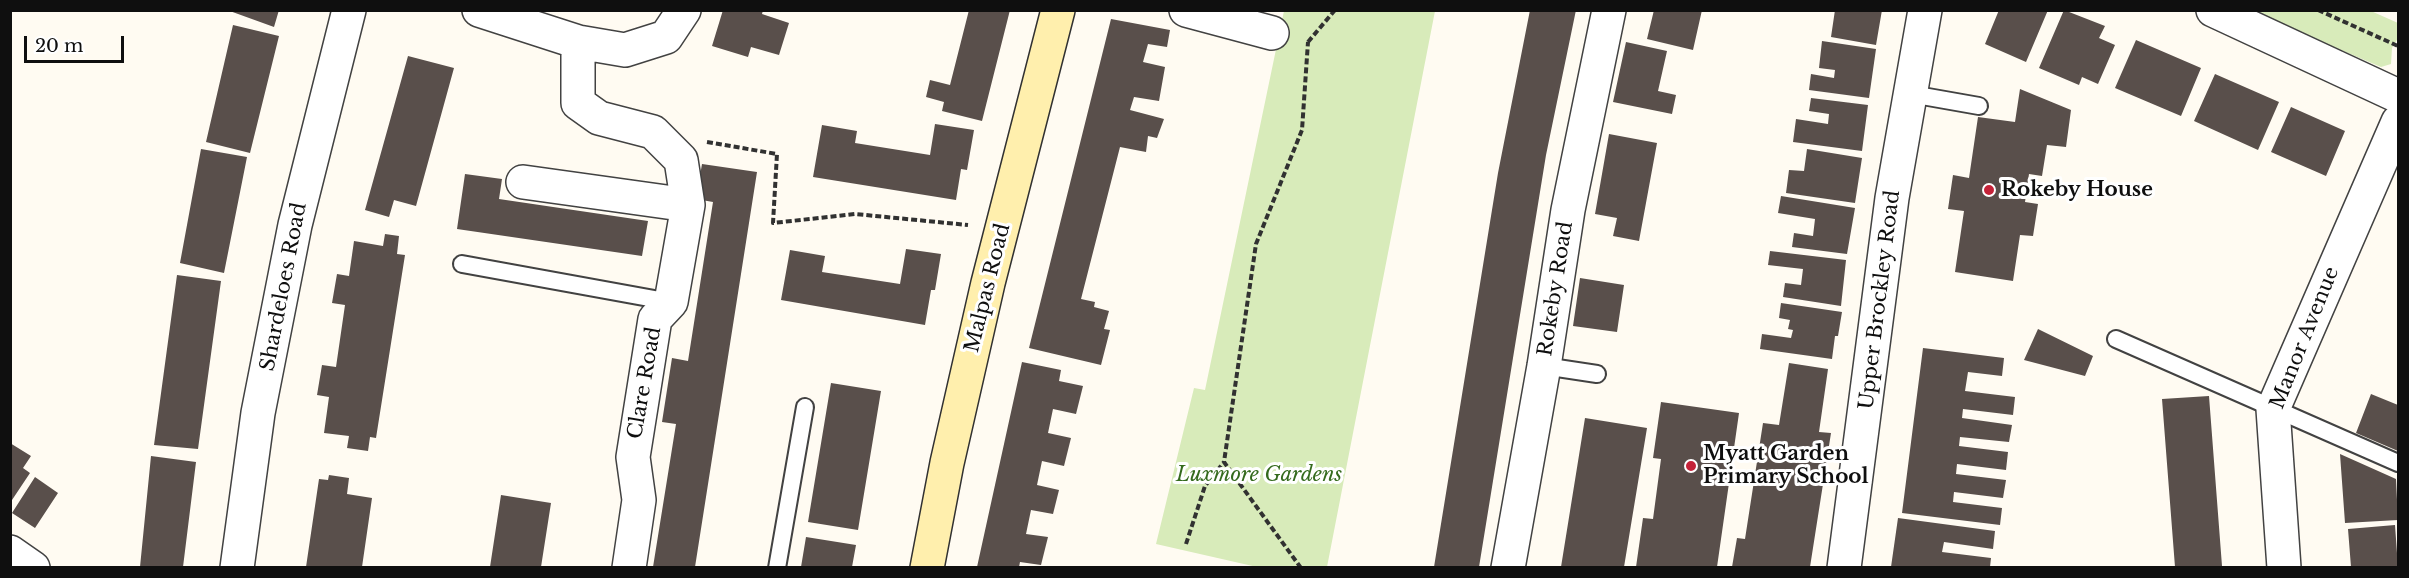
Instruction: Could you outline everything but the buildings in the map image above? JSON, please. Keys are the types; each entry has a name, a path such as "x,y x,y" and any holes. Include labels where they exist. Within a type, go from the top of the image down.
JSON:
{"main road":[{"name":"Malpas Road","path":"927,567 947,463 988,284 1058,10"}],"street":[{"name":"Shardeloes Road","path":"237,567 258,413 292,237 349,10"},
{"path":"479,10 579,42 626,50 666,37 684,10"},
{"path":"1186,10 1272,33"},
{"name":"Rokeby Road","path":"1508,567 1544,366 1568,210 1608,10"},
{"path":"2213,10 2398,96"},
{"name":"Upper Brockley Road","path":"1844,567 1892,198 1923,22"},
{"path":"579,42 578,103 599,118 654,132"},
{"name":"Manor Avenue","path":"2284,567 2272,409 2398,122"},
{"name":"Clare Road","path":"629,567 639,500 633,457 655,319 671,302 688,205 681,160 654,132"},
{"path":"523,182 688,205"},
{"path":"10,552 33,567"}],"lane":[{"path":"1911,94 1979,106"},
{"path":"462,264 671,302"},
{"path":"2116,339 2398,463"},
{"path":"1544,366 1597,374"},
{"path":"777,567 806,407"}],"path":[{"path":"2318,10 2398,46"},
{"path":"1186,544 1205,486 1224,462 1256,244 1302,130 1308,42"},
{"path":"654,132 777,154 772,223 855,214 968,225"},
{"path":"1224,462 1301,567"}],"green space":[{"name":"Luxmore Gardens","path":"1284,11 1435,11 1327,567 1257,567 1156,544 1194,388 1205,390"},
{"path":"2249,11 2371,11 2398,23 2398,38 2392,48 2391,64 2381,67"}],"place":[{"name":"Rokeby House","path":"1989,190"},
{"name":"Myatt Garden Primary School","path":"1691,466"}]}
